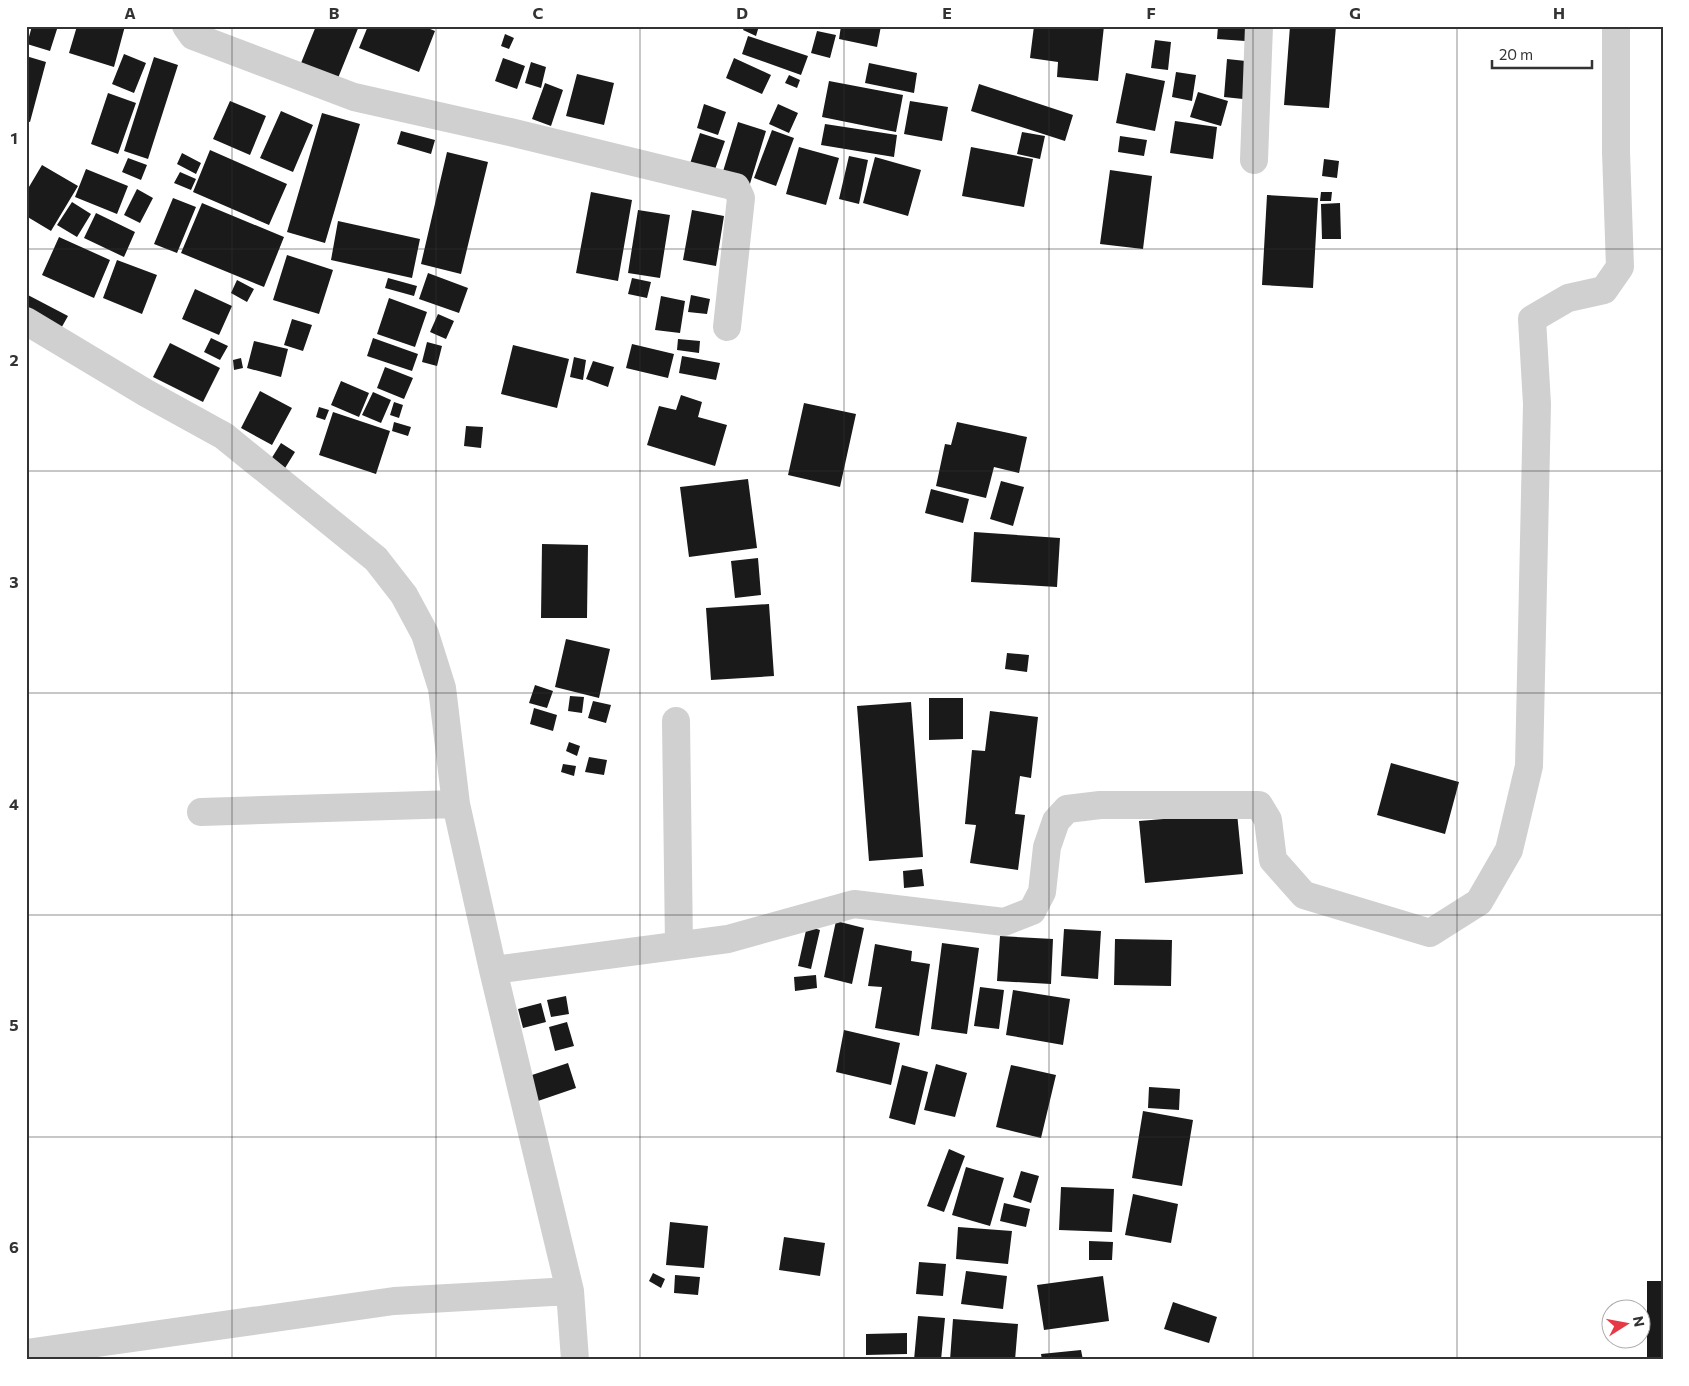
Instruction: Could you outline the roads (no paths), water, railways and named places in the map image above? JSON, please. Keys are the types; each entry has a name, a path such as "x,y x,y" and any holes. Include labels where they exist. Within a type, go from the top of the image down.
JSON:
{"street":[{"path":"186,26 193,36 354,97 510,132 736,187 741,198 727,327"},
{"path":"1254,160 1259,26"},
{"path":"493,970 728,939 854,904 1004,922 1032,911 1042,892 1047,847 1056,821 1067,809 1100,805 1259,805 1268,820 1273,860 1304,895 1430,933 1479,902 1509,850 1529,766 1537,404 1532,319 1568,298 1604,290 1620,267 1616,152 1616,26"},
{"path":"26,321 146,393 224,436 376,559 404,595 425,634 442,688 456,804 493,970 570,1291 575,1360"},
{"path":"676,721 679,945"},
{"path":"202,812 456,804"},
{"path":"26,1353 394,1301 570,1291"}]}
